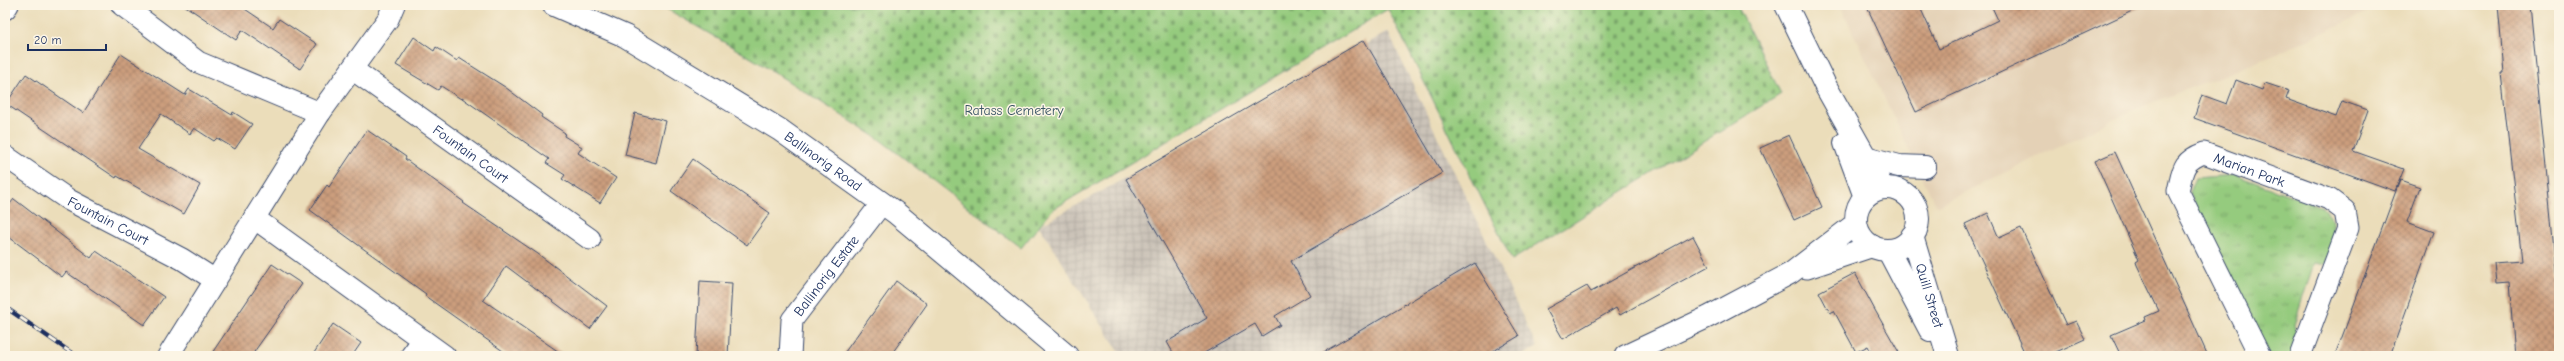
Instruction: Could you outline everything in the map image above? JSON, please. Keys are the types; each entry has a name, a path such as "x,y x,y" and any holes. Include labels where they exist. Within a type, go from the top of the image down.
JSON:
{"main road":[{"name":"Ballinorig Road","path":"554,5 626,36 780,130 882,203 1067,356"},
{"path":"1786,5 1825,85 1874,193"},
{"path":"1825,85 1865,157 1874,193"},
{"path":"1865,157 1899,166 1925,167"},
{"path":"1902,192 1914,204 1917,219 1912,236 1901,246 1880,248 1862,237 1856,223 1857,210 1874,193 1902,192"},
{"name":"Quill Street","path":"1912,236 1948,356"},
{"name":"Quill Street","path":"1880,248 1944,356"}],"street":[{"path":"5,9 8,5"},
{"path":"122,5 198,62 320,113"},
{"path":"168,356 320,113 388,19 394,5"},
{"name":"Fountain Court","path":"352,69 590,239"},
{"name":"Marian Park","path":"2260,356 2178,191 2183,169 2190,159 2204,154 2329,198 2345,212 2348,228 2300,356"},
{"name":"Fountain Court","path":"5,156 69,200 182,259 215,280"},
{"name":"Ballinorig Estate","path":"790,356 792,320 882,203"},
{"path":"254,218 417,348 444,356"},
{"path":"1625,356 1708,317 1791,273 1856,223"},
{"path":"1791,273 1880,248"}],"shaded area":[{"path":"1840,5 2382,5 2272,56 2131,111 1936,206"},
{"path":"1388,32 1537,347 1521,356 1122,356 1039,226"}],"green space":[{"name":"Ratass Cemetery","path":"660,5 1737,5 1781,94 1512,260 1388,9 1052,210 1021,248 879,139 753,59"},
{"path":"2235,175 2322,207 2333,220 2333,246 2325,265 2314,263 2294,325 2298,340 2293,356 2269,356 2189,192 2195,178"}],"building":[{"path":"184,5 239,5 273,28 279,19 317,44 300,69 242,30 236,40"},
{"path":"1866,5 1919,5 1939,49 1998,20 1991,5 2145,5 1916,112"},
{"path":"2498,5 2530,5 2559,300 2559,356 2515,356 2509,282 2496,283 2494,263 2522,261 2501,73 2504,73"},
{"path":"414,37 434,51 436,47 457,61 459,58 505,87 542,115 541,117 565,133 564,136 582,147 578,153 616,178 600,203 562,179 565,175 546,163 549,159 462,98 461,99 441,86 438,90 396,65"},
{"path":"1364,40 1442,173 1291,261 1310,295 1275,316 1280,325 1262,336 1255,324 1199,356 1175,356 1167,342 1207,318 1126,179"},
{"path":"121,54 185,95 189,89 232,115 233,112 252,124 235,149 217,138 214,141 194,128 190,134 161,114 138,149 200,185 184,214 117,176 116,178 6,104 26,74 83,113"},
{"path":"2236,80 2262,90 2265,83 2289,91 2286,99 2336,117 2342,101 2368,110 2353,151 2404,169 2395,191 2194,118 2202,95 2227,104"},
{"path":"635,113 666,121 656,163 625,155"},
{"path":"367,130 406,157 405,159 464,202 463,203 538,254 607,306 590,329 506,266 483,300 565,356 510,356 425,296 426,294 310,210 327,185 329,187"},
{"path":"1789,135 1822,207 1794,220 1760,148"},
{"path":"2115,152 2208,356 2121,356 2111,335 2146,320 2145,317 2159,311 2137,265 2136,262 2139,260 2095,161"},
{"path":"693,159 770,213 747,245 671,191"},
{"path":"2400,180 2420,187 2407,222 2434,232 2390,356 2335,356"},
{"path":"14,199 91,258 96,251 164,297 144,325 66,272 62,277 5,234 5,210"},
{"path":"1988,213 1999,238 2021,228 2066,325 2076,321 2085,339 2047,356 2026,356 1965,224"},
{"path":"1693,236 1709,266 1620,315 1616,308 1563,339 1546,309 1587,286 1591,292"},
{"path":"1475,263 1519,336 1485,356 1317,356"},
{"path":"272,264 302,284 254,352 260,356 210,356"},
{"path":"1855,273 1901,356 1873,356 1868,346 1856,352 1834,311 1830,313 1819,292"},
{"path":"700,281 732,283 728,356 696,356"},
{"path":"896,281 927,304 903,338 890,356 842,356"},
{"path":"333,324 361,343 352,356 312,356"}],"railway":[{"path":"5,307 76,356"}]}
